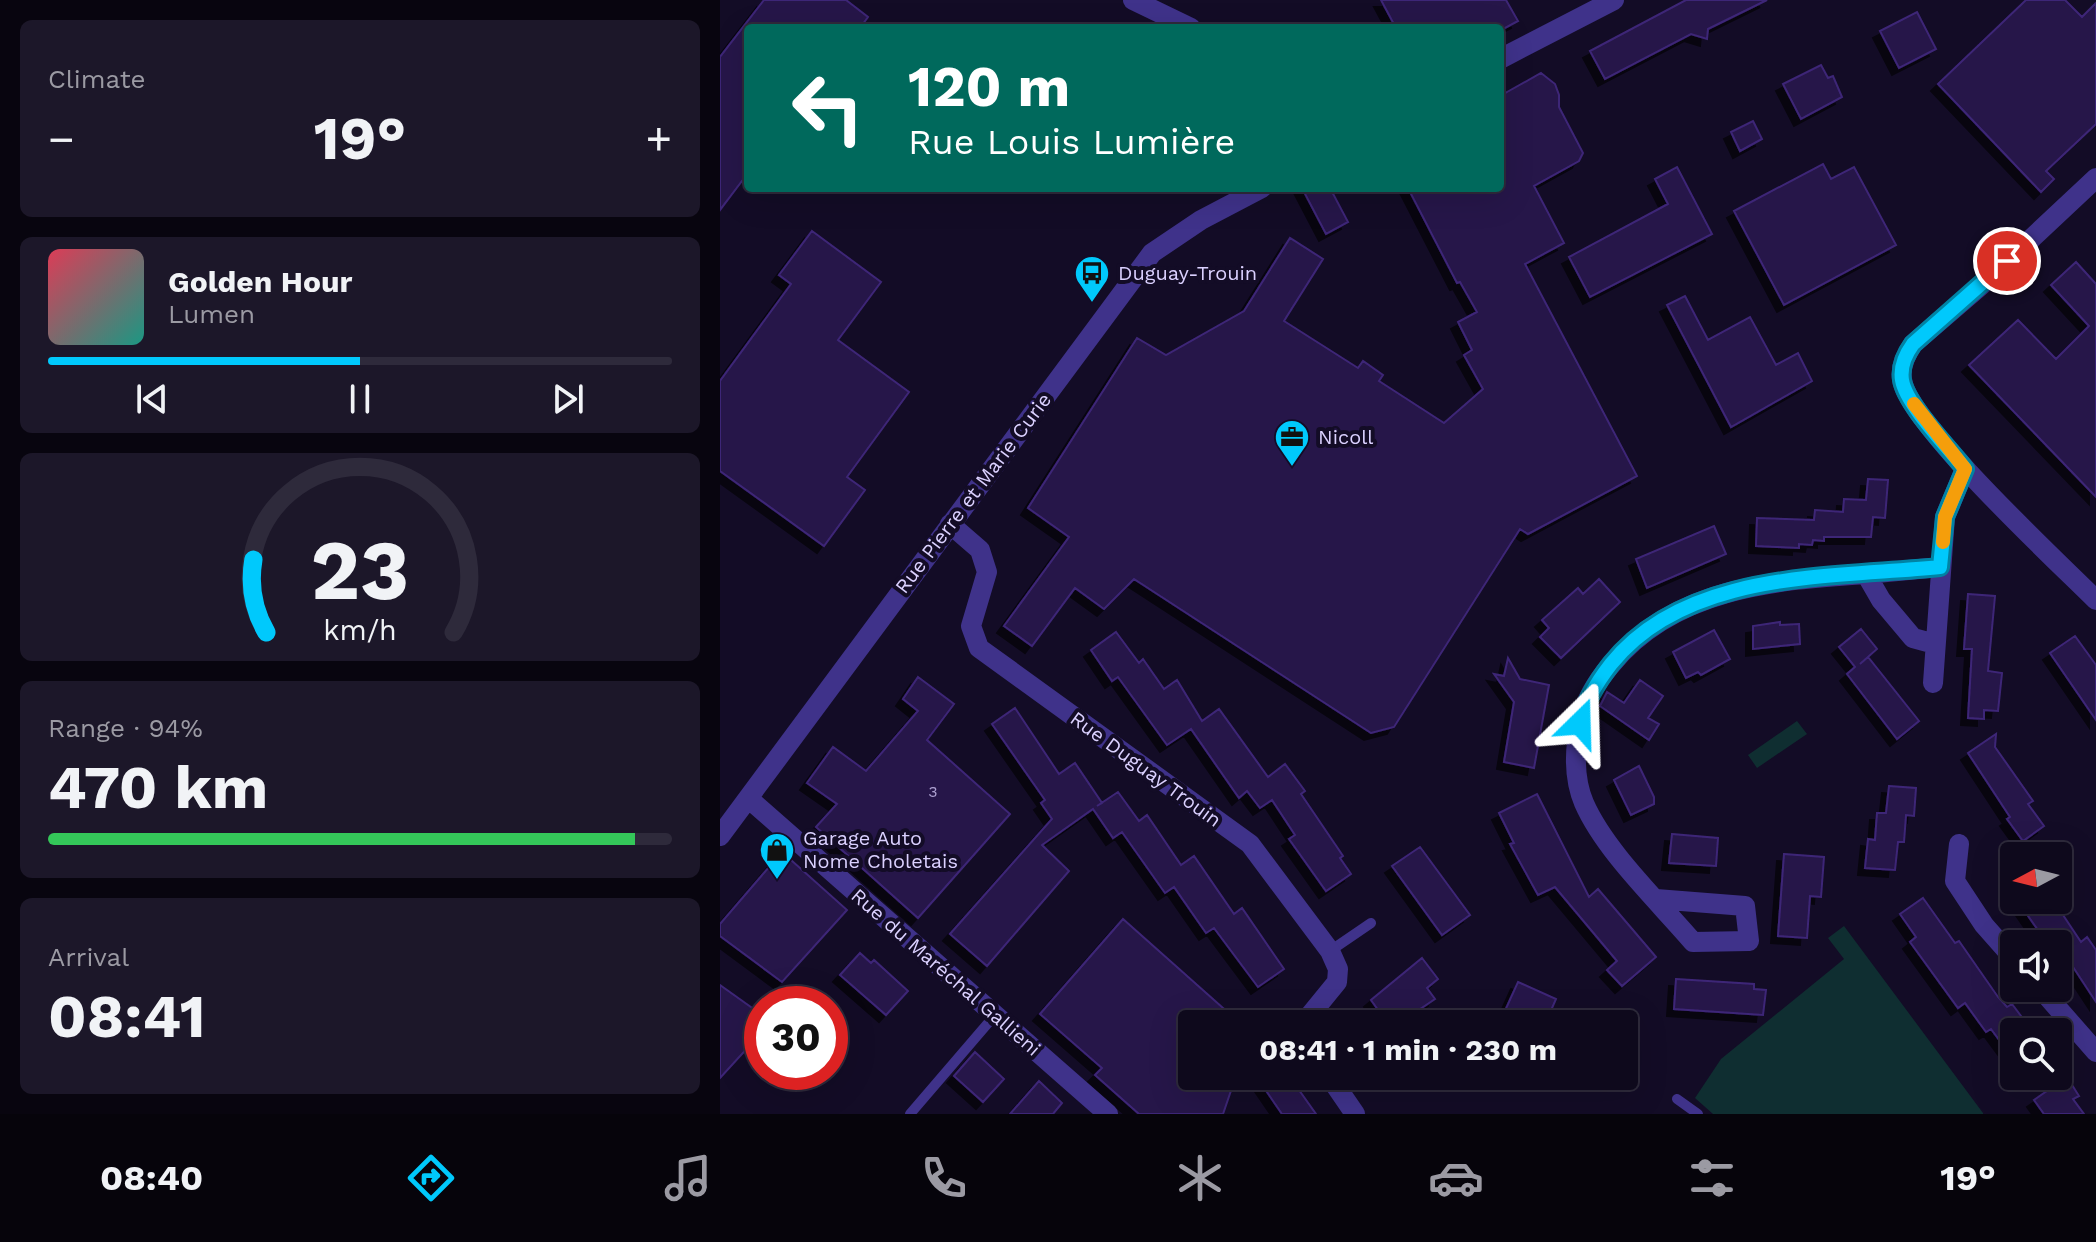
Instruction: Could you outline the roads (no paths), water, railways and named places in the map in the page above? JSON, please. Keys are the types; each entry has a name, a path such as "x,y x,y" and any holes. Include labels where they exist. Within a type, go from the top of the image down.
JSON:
{"street":[{"path":"1133,0 1183,24"},
{"path":"1504,56 1580,7 1614,0"},
{"path":"2096,178 1985,282 1913,344 1904,357 1902,379 1909,399 1965,469 2096,600"},
{"name":"Rue Pierre et Marie Curie","path":"720,836 1152,253 1201,220 1254,192"},
{"path":"1933,683 1945,517 1965,469"},
{"name":"Rue Duguay Trouin","path":"950,524 980,550 987,572 971,626 979,648 1250,844 1330,951"},
{"path":"1656,899 1598,830 1583,799 1577,771 1576,739 1584,707 1599,679 1619,654 1643,632 1700,602 1739,588 1773,582 1940,567"},
{"path":"1866,574 1881,600 1913,638 1935,644"},
{"name":"Rue du Maréchal Gallieni","path":"748,798 1108,1114"},
{"path":"1959,844 1955,881 2000,943"},
{"path":"1314,1010 1337,982 1338,969 1330,951"},
{"path":"2052,1002 2096,1052"},
{"path":"1339,1090 1355,1114"}],"lane":[{"path":"1330,951 1371,923"},
{"path":"910,1114 995,1015"},
{"path":"1677,1099 1698,1114"}],"place":[{"name":"Duguay-Trouin","path":"1092,304"},
{"name":"Nicoll","path":"1292,468"},
{"name":"Garage Auto Nome Choletais","path":"777,881"}]}
